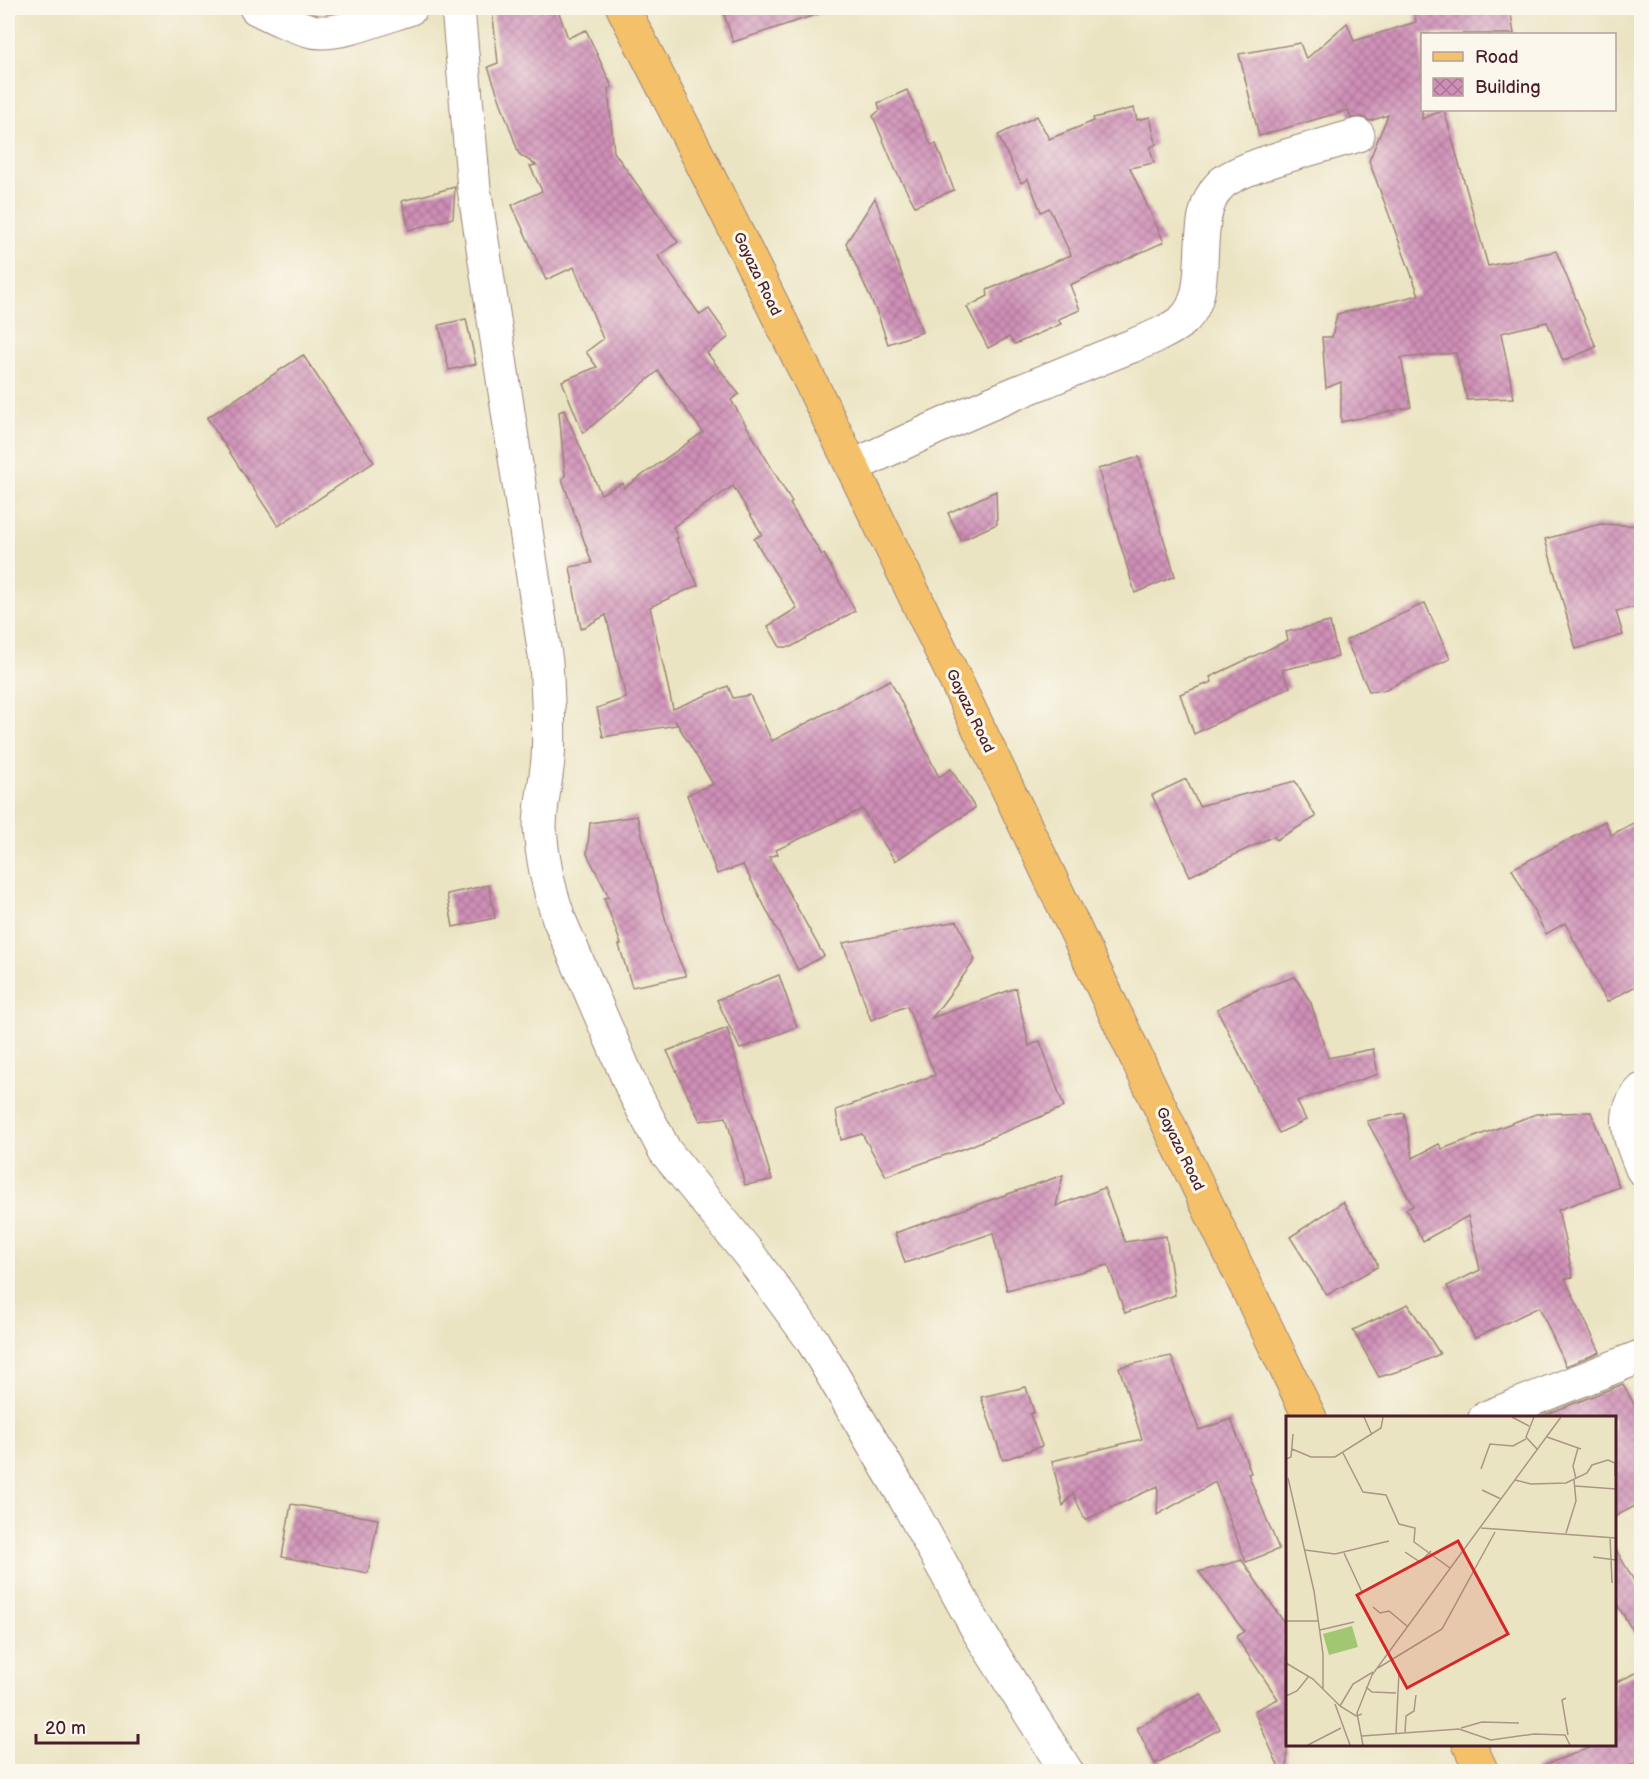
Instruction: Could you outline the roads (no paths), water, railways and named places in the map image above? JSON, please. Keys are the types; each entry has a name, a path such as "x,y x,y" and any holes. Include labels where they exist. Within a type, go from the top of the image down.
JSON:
{"main road":[{"name":"Gayaza Road","path":"623,8 701,160 852,467 1309,1416"},
{"path":"1470,1746 1482,1772"}],"street":[{"path":"256,8 277,19 314,32 346,29 411,8"},
{"path":"458,8 474,188 546,662 550,711 548,759 540,827 544,865 559,919 633,1090 666,1151 748,1253 812,1340 894,1478 980,1632 1067,1772"},
{"path":"852,467 974,409 1154,337 1182,321 1191,310 1198,288 1203,246 1202,225 1209,202 1221,185 1252,168 1358,135"},
{"path":"1641,1089 1632,1099 1628,1114 1629,1129 1641,1169"},
{"path":"1490,1416 1641,1356"}]}
